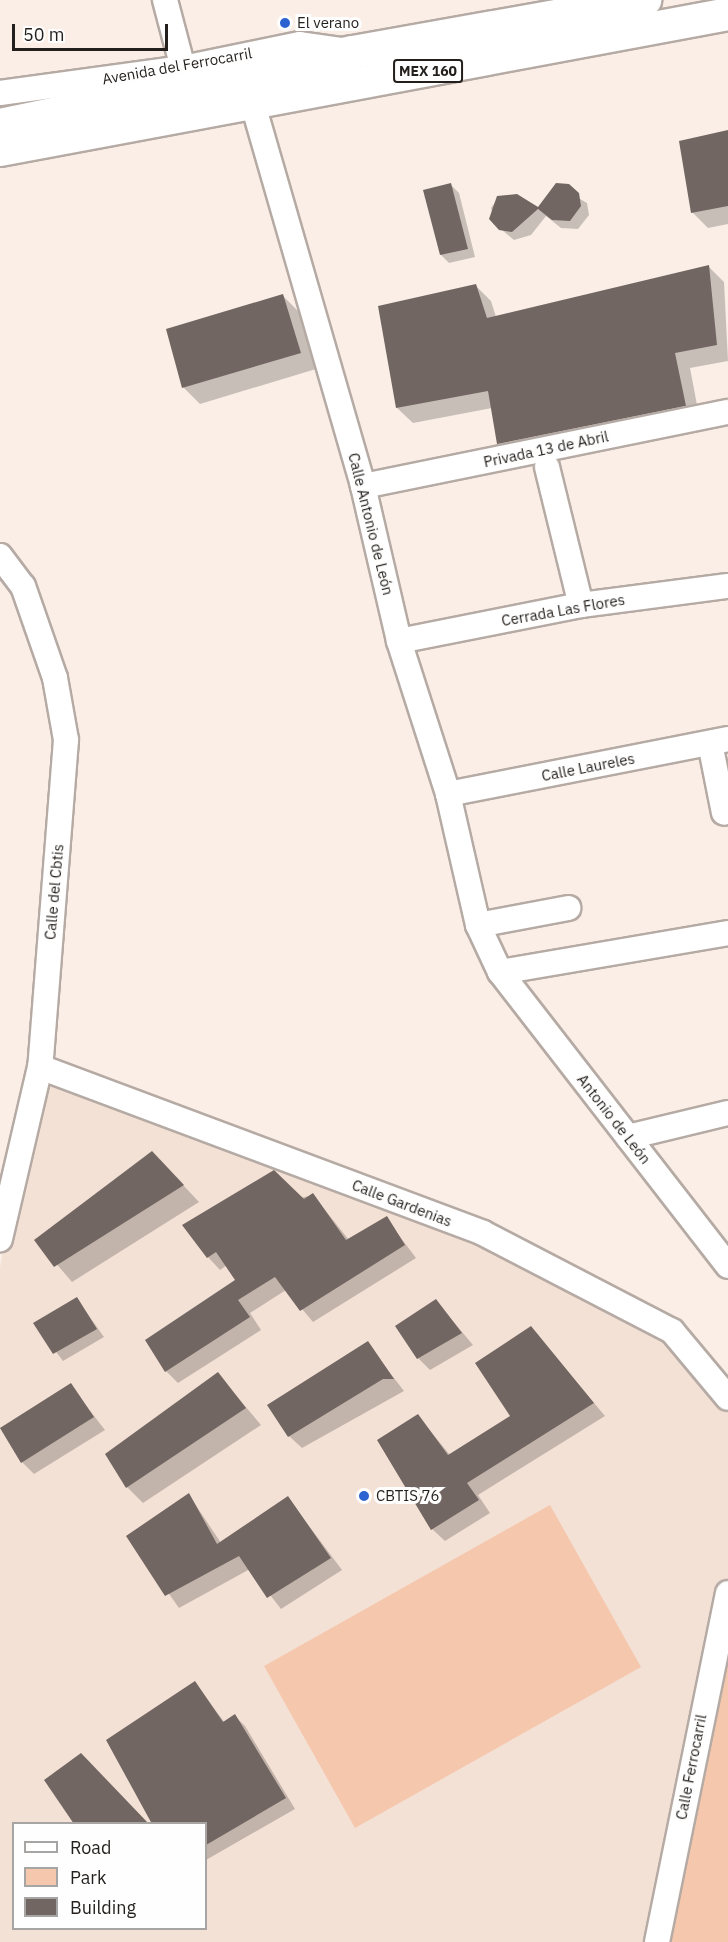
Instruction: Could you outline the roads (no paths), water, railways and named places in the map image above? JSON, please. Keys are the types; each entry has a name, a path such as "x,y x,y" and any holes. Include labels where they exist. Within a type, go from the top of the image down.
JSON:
{"main road":[{"name":"MEX 160","path":"0,150 146,110 249,89 353,52 559,7 645,0"},
{"name":"MEX 160","path":"249,89 360,83 728,14"},
{"name":"MEX 160","path":"0,125 146,110"}],"street":[{"path":"165,0 183,68"},
{"name":"Avenida del Ferrocarril","path":"0,93 183,68 300,44 353,52"},
{"path":"353,52 360,83"},
{"name":"Calle Antonio de León","path":"249,89 363,486 399,641 448,794 478,925 500,972"},
{"name":"Privada 13 de Abril","path":"363,486 728,412"},
{"path":"547,467 580,605"},
{"name":"Calle del Cbtis","path":"0,556 23,586 55,678 66,740 40,1067 0,1239"},
{"name":"Cerrada Las Flores","path":"399,641 580,605 728,586"},
{"path":"719,741 724,813"},
{"name":"Calle Laureles","path":"448,794 719,741"},
{"path":"478,925 568,908"},
{"path":"500,972 728,934"},
{"name":"Antonio de León","path":"500,972 728,1266"},
{"name":"Calle Gardenias","path":"40,1067 483,1233 672,1331 728,1398"},
{"path":"628,1137 728,1113"},
{"name":"Calle Ferrocarril","path":"657,1942 728,1593"}],"place":[{"name":"El verano","path":"285,23"},
{"name":"CBTIS 76","path":"364,1496"}]}
